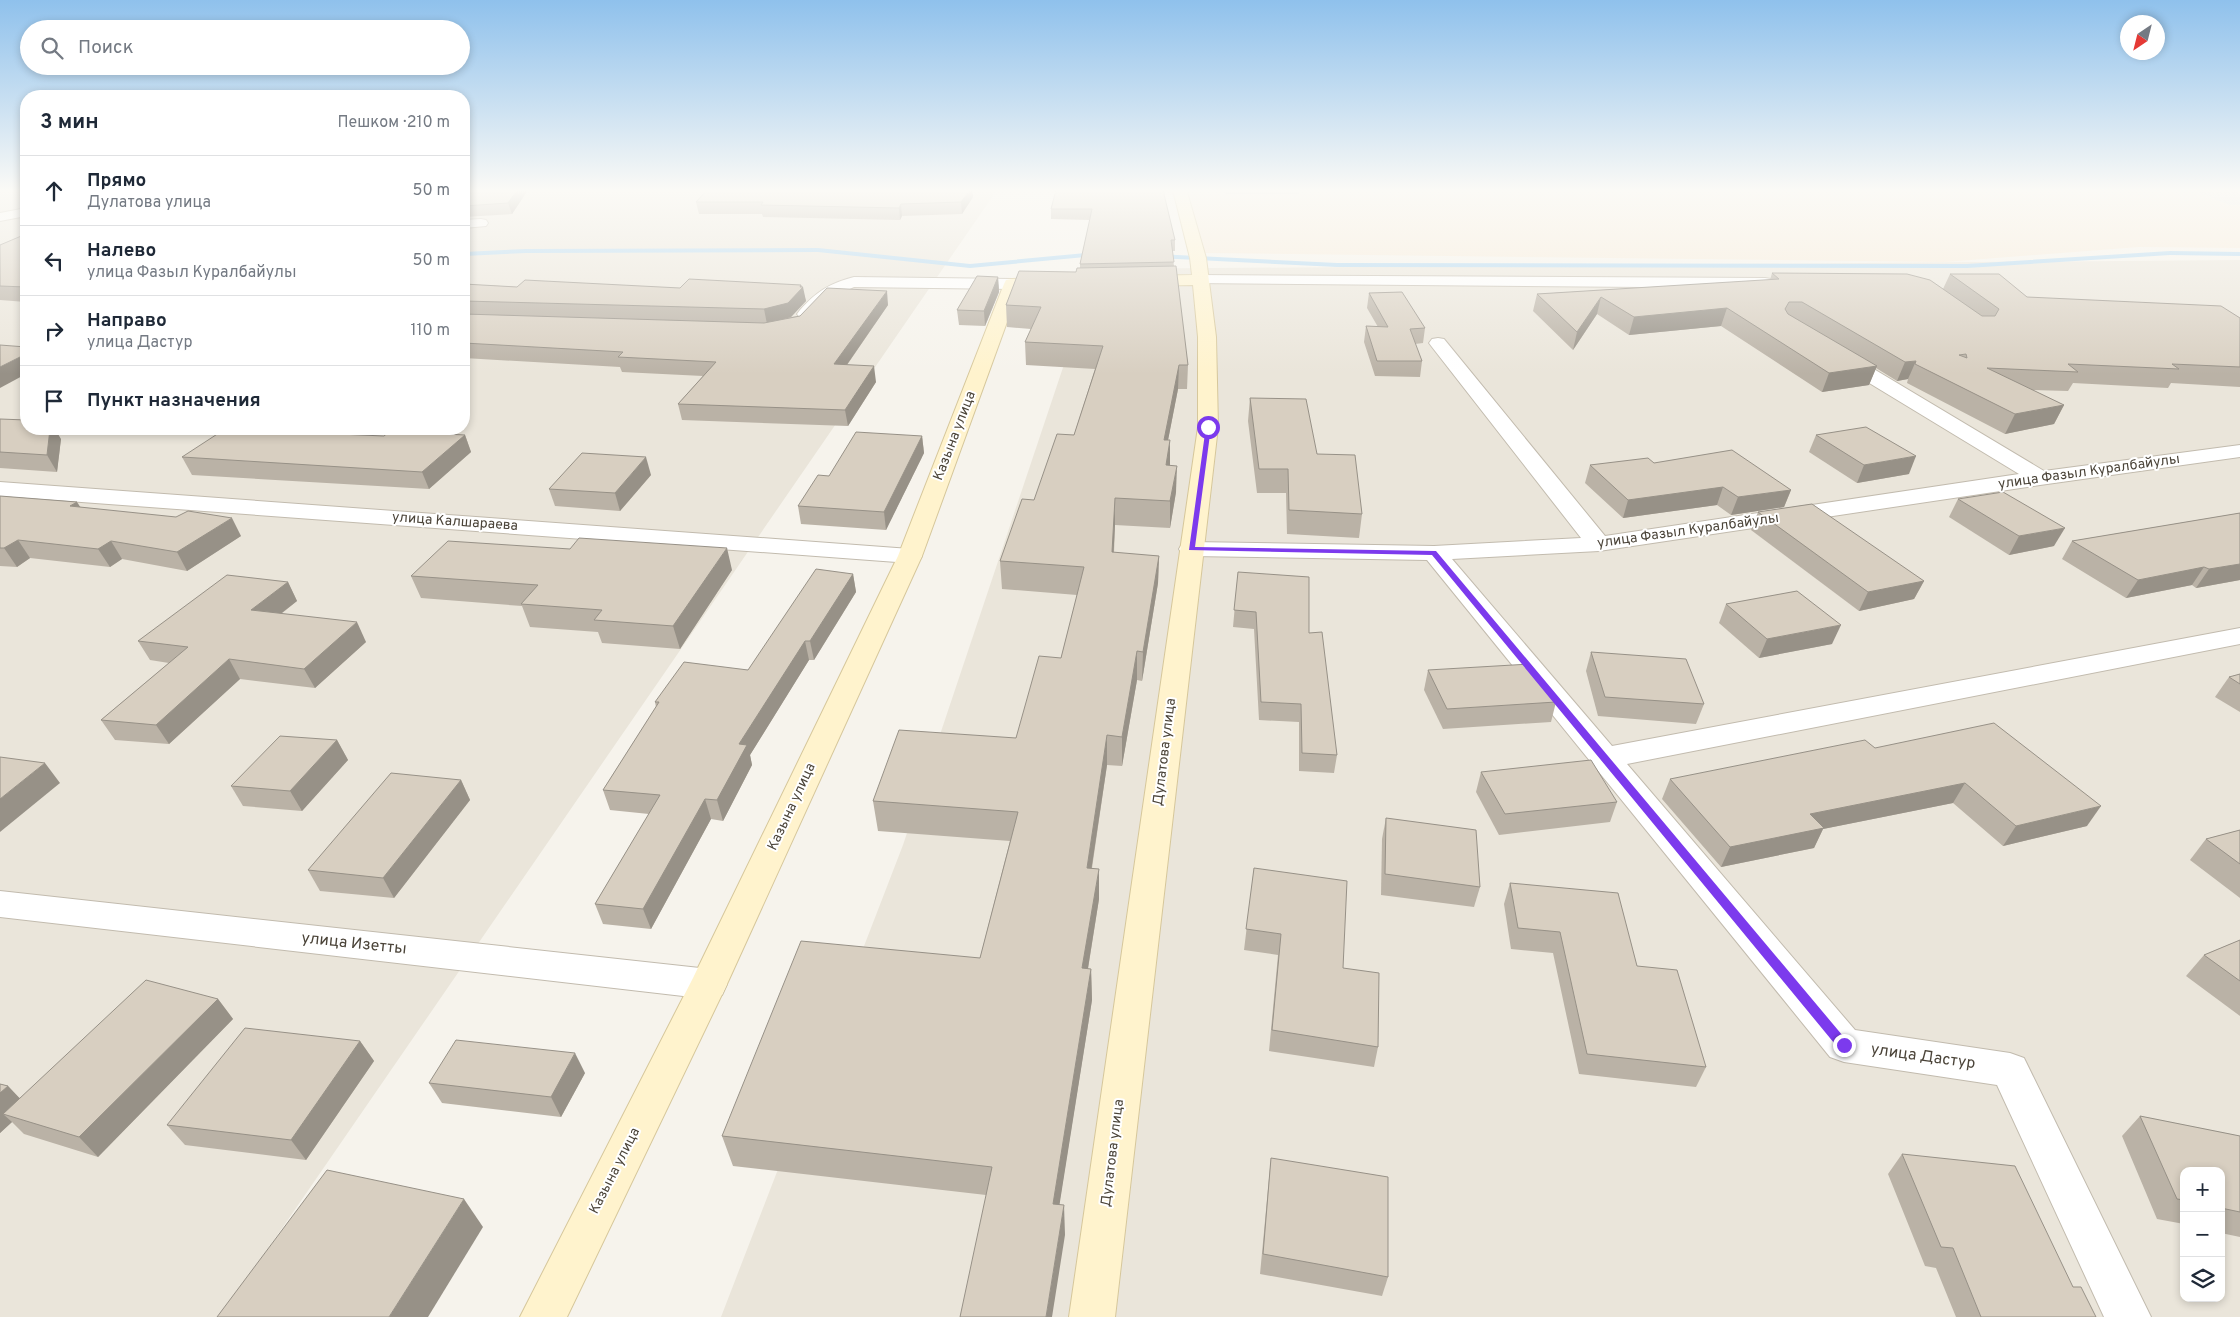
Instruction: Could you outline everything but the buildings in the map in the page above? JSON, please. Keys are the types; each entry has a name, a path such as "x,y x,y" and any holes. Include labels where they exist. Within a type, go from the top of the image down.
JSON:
{"street":[{"name":"Дулатова улица","path":"1092,1317 1208,427 1207,337 1196,251"},
{"path":"1123,282 1199,280 1781,283"},
{"path":"792,326 798,323 827,290 837,285 854,282 1066,283"},
{"name":"Казына улица","path":"542,1317 708,984 910,556 1012,284"},
{"path":"1438,343 1599,544"},
{"path":"1823,346 2040,478"},
{"name":"улица Фазыл Куралбайулы","path":"1191,549 1434,553 1599,544 2040,478 2240,451"},
{"name":"улица Калшараева","path":"0,489 910,556"},
{"name":"улица Дастур","path":"1434,553 1844,1045 2010,1070 2128,1317"},
{"path":"1604,758 2240,636"},
{"name":"улица Изетты","path":"0,904 708,984"}],"shaded area":[{"path":"0,251 20,251 20,435 470,435 470,251 955,251 221,1317 0,1317"},
{"path":"1204,251 2081,251 1945,262 1205,253"},
{"path":"2240,260 2240,1317 721,1317 903,845 1096,269"}],"waterway":[{"path":"470,254 516,251"},
{"path":"832,251 970,266 1096,254"},
{"path":"1157,256 1337,265 1967,266 2170,253 2240,254"}],"route":[{"path":"1208,427 1191,549 1434,553 1844,1045"}]}
